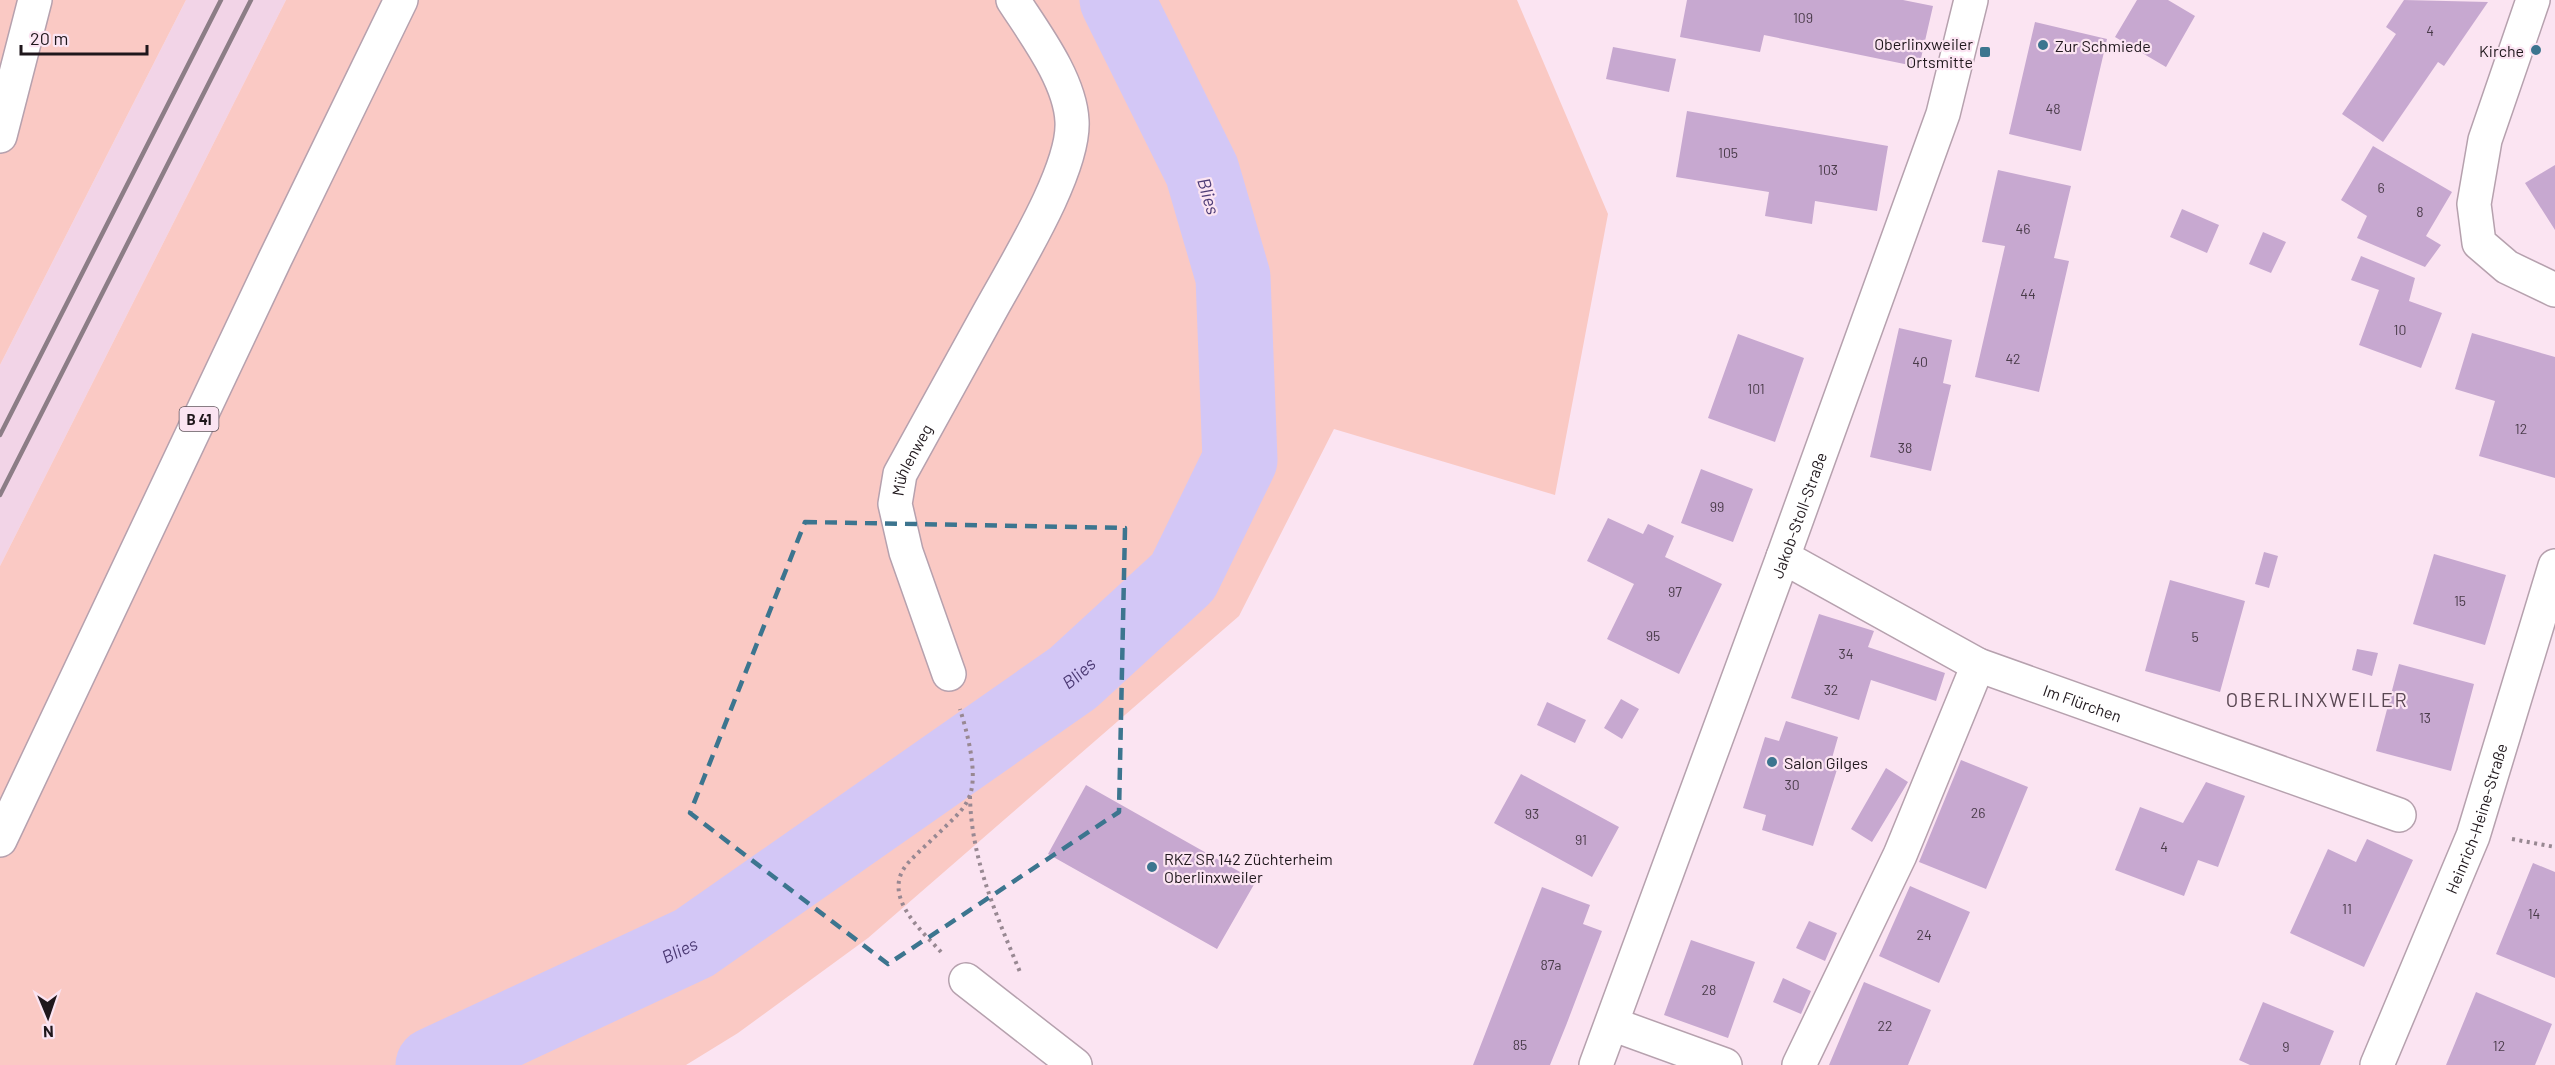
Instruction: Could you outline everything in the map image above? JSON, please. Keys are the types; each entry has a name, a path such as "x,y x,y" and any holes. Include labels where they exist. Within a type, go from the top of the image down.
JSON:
{"main road":[{"path":"0,136 35,0"},
{"name":"B 41","path":"0,840 275,259 401,0"},
{"name":"Mühlenweg","path":"949,674 906,552 895,504 900,474 1033,234 1068,156 1072,121 1064,90 1047,53 1013,0"},
{"name":"Jakob-Stoll-Straße","path":"1596,1065 1943,114 1971,0"},
{"path":"2533,0 2485,140 2474,204 2479,243 2507,267 2555,290"},
{"name":"Im Flürchen","path":"1783,557 1978,665 2399,815"},
{"name":"Heinrich-Heine-Straße","path":"2377,1065 2473,836 2555,566"},
{"path":"1799,1065 1900,855 1978,665"},
{"path":"966,980 1075,1065"},
{"path":"1612,1024 1725,1065"}],"path":[{"path":"949,674 966,731 973,778 969,796 970,826 984,882 1023,980"},
{"path":"966,980 907,913 898,892 900,878 906,865 960,813 969,796"}],"highlighted area":[{"path":"805,522 1125,528 1119,812 888,964 690,813"}],"shaded area":[{"path":"0,0 186,0 0,365"},
{"path":"186,0 286,0 0,566 0,365"},
{"path":"286,0 1517,0 1608,214 1555,495 1334,429 1239,616 868,938 738,1033 686,1065 0,1065 0,566"}],"building":[{"path":"1687,0 1903,0 1933,6 1919,67 1764,35 1760,52 1680,37"},
{"path":"2137,0 2168,0 2195,16 2166,67 2115,37"},
{"path":"2404,0 2488,2 2444,66 2438,62 2383,142 2342,114 2396,34 2386,27"},
{"path":"2035,22 2107,39 2081,151 2009,134"},
{"path":"1613,47 1676,59 1669,92 1606,79"},
{"path":"1687,111 1888,146 1877,211 1815,201 1812,224 1765,216 1769,192 1676,177"},
{"path":"2373,146 2452,192 2426,236 2441,245 2425,267 2357,238 2367,216 2341,200"},
{"path":"2555,165 2555,230 2525,183"},
{"path":"1998,170 2071,186 2054,258 2069,261 2039,392 1975,377 2005,246 1982,242"},
{"path":"2182,209 2219,225 2207,253 2170,237"},
{"path":"2263,232 2286,242 2271,273 2249,264"},
{"path":"2361,256 2415,278 2409,301 2442,313 2421,368 2359,345 2379,290 2351,280"},
{"path":"1899,328 1952,340 1943,383 1951,385 1931,471 1870,457"},
{"path":"2472,333 2555,357 2555,478 2479,456 2495,401 2455,389"},
{"path":"1738,334 1804,358 1775,442 1708,418"},
{"path":"1701,469 1753,489 1733,542 1681,523"},
{"path":"1608,518 1643,534 1648,524 1674,536 1665,557 1722,584 1679,674 1607,639 1634,584 1587,561"},
{"path":"2264,552 2278,556 2269,588 2255,584"},
{"path":"2434,554 2506,575 2485,645 2413,624"},
{"path":"2170,580 2245,601 2220,692 2145,671"},
{"path":"1819,614 1874,631 1868,647 1945,673 1936,701 1871,680 1859,720 1791,698"},
{"path":"2357,649 2378,653 2372,676 2352,670"},
{"path":"2399,664 2474,684 2451,771 2376,751"},
{"path":"1621,699 1639,709 1622,739 1604,728"},
{"path":"1547,702 1586,720 1575,743 1537,725"},
{"path":"1786,721 1838,737 1832,758 1840,760 1813,846 1762,830 1766,815 1743,808 1765,737 1779,741"},
{"path":"1961,760 2028,787 1986,889 1919,862"},
{"path":"1886,768 1908,782 1872,842 1851,829"},
{"path":"1521,774 1619,827 1592,877 1494,823"},
{"path":"2206,782 2245,796 2218,867 2198,860 2184,896 2115,870 2140,807 2183,823"},
{"name":"RKZ SR 142 Züchterheim Oberlinxweiler","path":"1086,785 1256,881 1217,949 1048,854"},
{"path":"2367,839 2413,860 2364,967 2290,933 2328,849 2356,862"},
{"path":"2533,863 2555,872 2555,978 2496,954"},
{"path":"1910,886 1970,912 1939,983 1879,956"},
{"path":"1542,887 1590,905 1583,924 1602,931 1567,1023 1550,1065 1473,1065"},
{"path":"1809,921 1837,933 1825,961 1796,948"},
{"path":"1691,940 1755,962 1728,1038 1664,1015"},
{"path":"1783,978 1811,991 1801,1014 1773,1002"},
{"path":"1864,982 1931,1010 1908,1065 1829,1065"},
{"path":"2476,992 2552,1024 2535,1065 2446,1065"},
{"path":"2263,1002 2334,1031 2320,1065 2250,1065 2239,1060"}],"waterway":[{"name":"Blies","path":"433,1065 694,943 1073,678 1183,577 1240,460 1233,277 1202,171 1117,0"}],"railway":[{"path":"0,435 221,0"},
{"path":"0,495 251,0"}],"place":[{"name":"Zur Schmiede","path":"2043,45"},
{"name":"Kirche","path":"2536,50"},
{"name":"Oberlinxweiler Ortsmitte","path":"1985,52"},
{"name":"Salon Gilges","path":"1772,762"},
{"name":"RKZ SR 142 Züchterheim Oberlinxweiler","path":"1152,867"}],"district":[{"name":"OBERLINXWEILER","path":"2317,699"}]}
